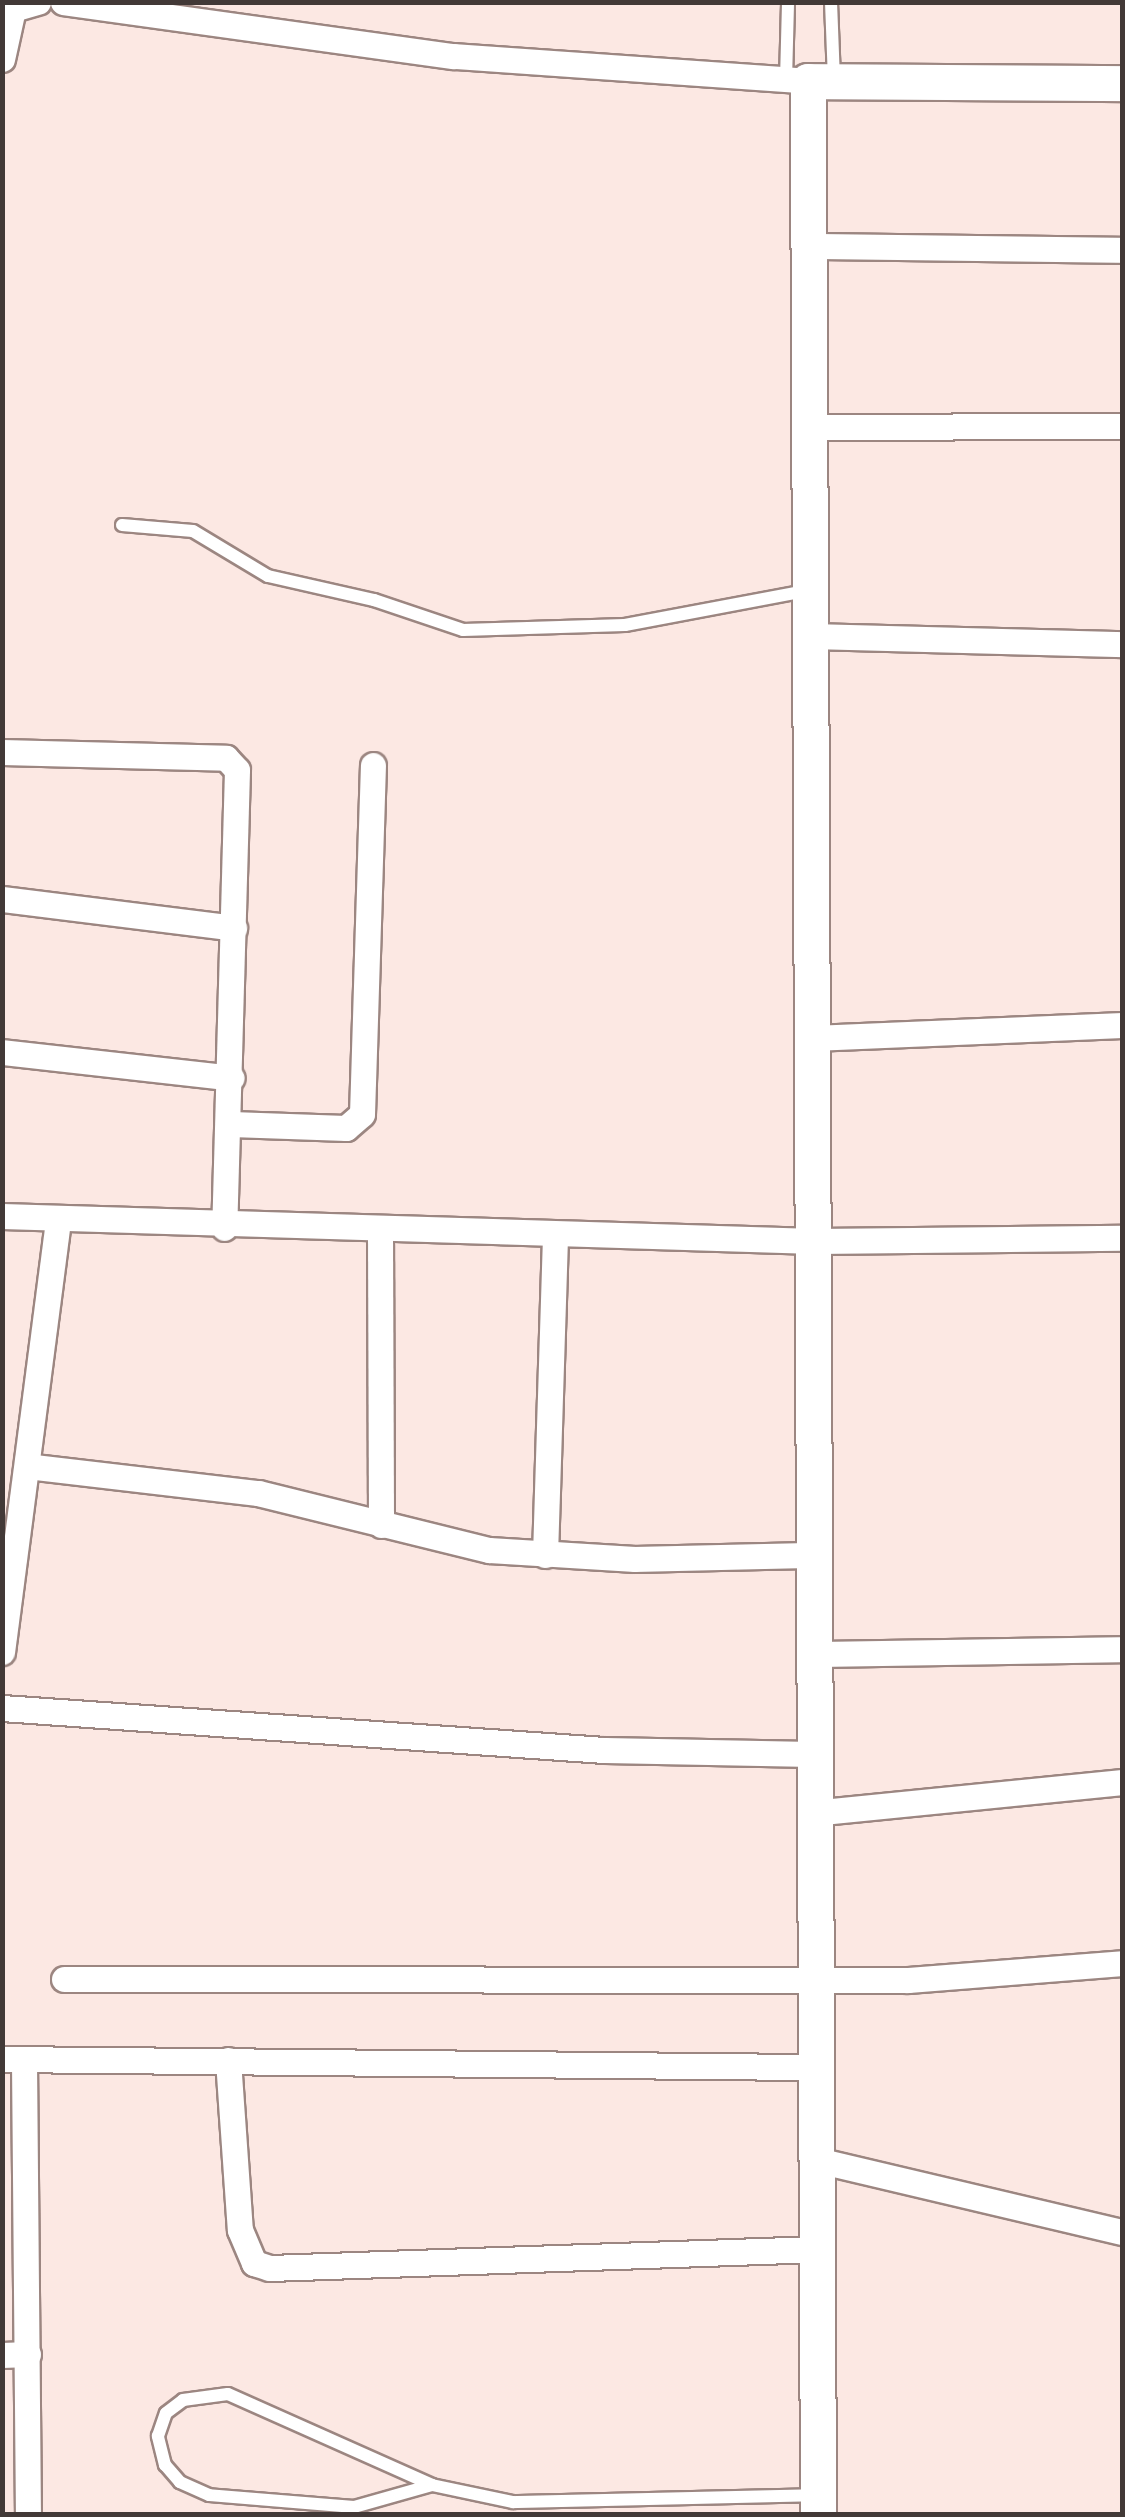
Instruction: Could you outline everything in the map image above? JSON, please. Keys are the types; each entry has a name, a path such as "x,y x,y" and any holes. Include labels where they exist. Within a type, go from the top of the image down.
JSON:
{"street":[{"path":"63,2 454,56 809,81 1122,82"},
{"path":"2,59 18,6"},
{"path":"809,81 817,1555 812,2066 817,2160 819,2505"},
{"path":"810,246 1122,250"},
{"path":"812,427 1122,426"},
{"path":"814,636 1122,644"},
{"path":"2,752 233,763 232,1078 224,1228"},
{"path":"231,1124 346,1128 362,1114 372,765"},
{"path":"2,899 234,928"},
{"path":"812,1038 1122,1025"},
{"path":"2,1052 232,1078"},
{"path":"2,1216 224,1228 814,1242 1122,1238"},
{"path":"2,1652 58,1222"},
{"path":"380,1232 380,1524"},
{"path":"545,1555 555,1236"},
{"path":"27,1466 258,1493 489,1550 545,1555 817,1555"},
{"path":"815,1654 1122,1649"},
{"path":"2,1708 604,1750 813,1754"},
{"path":"812,1813 1122,1782"},
{"path":"64,1979 812,1976 908,1980 1122,1963"},
{"path":"28,2514 15,2354 13,2060 812,2066"},
{"path":"228,2060 240,2230 254,2263 269,2268 818,2248"},
{"path":"817,2160 1122,2232"}],"lane":[{"path":"788,2 809,81"},
{"path":"809,81 832,2"},
{"path":"122,524 193,531 268,576 374,600 463,630 625,625 812,590"},
{"path":"432,2485 354,2507 209,2494 180,2482 165,2466 158,2436 166,2413 183,2400 228,2394 432,2485 524,2503 819,2505"}]}
